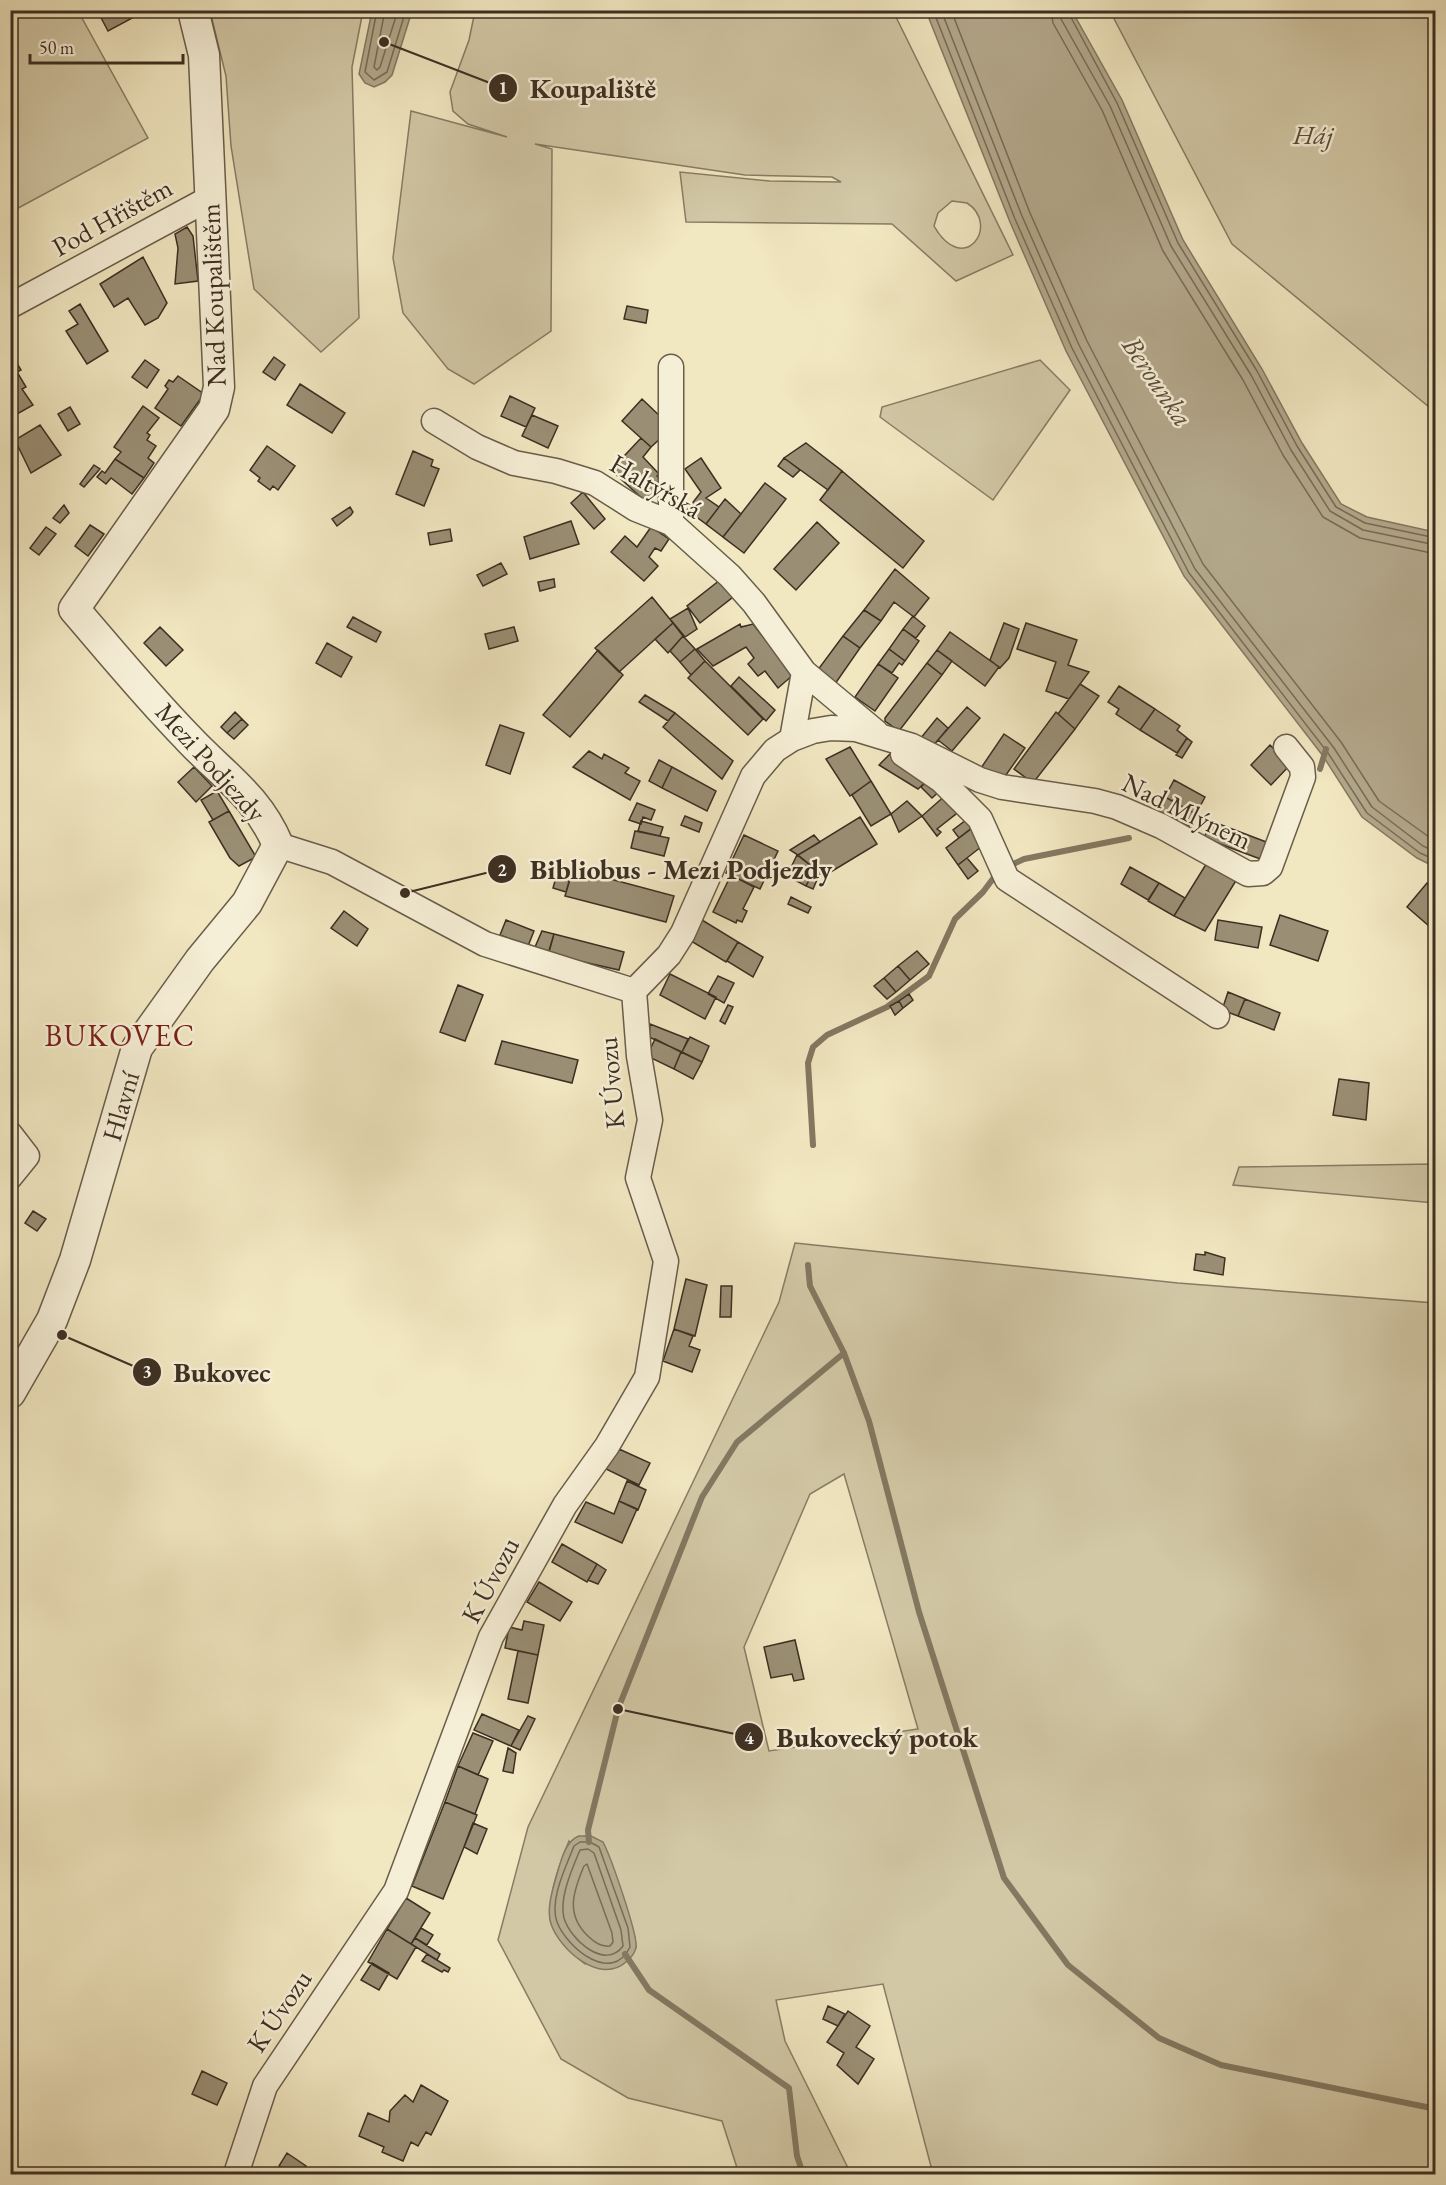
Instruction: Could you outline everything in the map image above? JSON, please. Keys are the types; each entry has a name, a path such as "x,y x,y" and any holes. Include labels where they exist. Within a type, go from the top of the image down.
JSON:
{"street":[{"name":"Nad Koupalištěm","path":"74,609 213,409 219,387 204,55 193,10"},
{"name":"Pod Hřištěm","path":"10,306 210,198"},
{"path":"670,523 671,367"},
{"name":"Haltýřská","path":"434,421 477,447 514,463 556,471 595,483 636,509 670,523 730,576 754,603 804,672 883,738"},
{"name":"Mezi Podjezdy","path":"74,609 187,737 254,802 269,824 278,845 332,862 485,944 634,991"},
{"path":"792,739 804,672"},
{"path":"634,991 658,968 683,933 753,776 775,750 792,739 813,731 831,728 856,729 883,738 941,780 961,798 980,819 995,847 1007,879 1217,1016"},
{"name":"Nad Mlýnem","path":"883,738 912,746 980,780 1002,787 1095,801 1117,807 1161,826 1248,874 1263,873 1270,867 1303,777 1302,768 1286,747"},
{"name":"Hlavní","path":"10,1394 52,1320 75,1260 137,1048 200,960 247,903 278,845"},
{"name":"K Úvozu","path":"236,2175 266,2086 396,1891 491,1637 565,1505 607,1446 647,1377 666,1261 638,1178 650,1120 639,1056 634,991"},
{"path":"10,1134 27,1156 10,1178"}],"green space":[{"path":"11,10 78,11 148,138 11,212"},
{"path":"210,11 363,11 352,67 359,318 321,352 254,289 231,146 226,76"},
{"path":"475,11 893,11 1013,255 956,281 892,224 686,222 680,172 770,181 841,182 832,177 745,175 535,144 552,149 551,331 474,384 448,369 403,313 393,258 411,111 507,137 468,124 453,111 450,92 469,40","holes":["952,201 967,203 977,212 980,223 979,234 967,247 957,247 945,241 934,226 938,213"]},
{"name":"Háj","path":"1110,11 1435,11 1435,412 1232,244"},
{"path":"1040,360 1070,390 993,500 880,417 882,407"},
{"path":"1435,1164 1435,1203 1233,1185 1239,1167"},
{"path":"795,1243 1178,1283 1435,1303 1435,2174 933,2174 883,1984 776,2000 785,2041 851,2174 739,2174 722,2121 628,2098 561,2059 498,1940 528,1827 779,1302","holes":["844,1474 918,1729 769,1751 744,1647 810,1494","569,1841 602,1877 621,1903 629,1917 636,1948 585,1964 561,1941 555,1929 551,1904 555,1878"]}],"water":[{"path":"372,11 412,11 392,75 385,82 374,87 365,83 359,74"},
{"name":"Berounka","path":"926,11 1072,11 1122,100 1183,240 1262,369 1302,443 1341,504 1367,517 1435,532 1435,867 1417,858 1362,817 1323,756 1184,576 1066,351 1010,222"},
{"path":"579,1836 591,1836 603,1842 629,1912 635,1952 616,1968 593,1967 582,1961 563,1944 551,1924 549,1912 560,1863 570,1842"}],"building":[{"path":"97,10 147,10 108,31"},
{"path":"187,227 193,236 198,281 175,284 178,248 175,234"},
{"path":"143,257 167,303 158,318 145,325 128,298 114,307 100,284"},
{"path":"80,304 108,351 87,364 66,331 78,324 69,311"},
{"path":"627,306 648,310 646,323 624,319"},
{"path":"10,352 21,370 17,372 26,387 22,389 33,405 10,418"},
{"path":"274,357 285,365 275,380 263,372"},
{"path":"145,360 159,370 147,388 132,377"},
{"path":"178,376 204,394 181,426 155,408 168,389 165,386 169,380 173,382"},
{"path":"300,384 345,413 332,433 287,405"},
{"path":"510,396 535,408 526,427 501,416"},
{"path":"642,399 663,419 663,436 651,447 622,421"},
{"path":"143,406 159,418 147,433 150,435 147,440 156,446 148,458 154,463 144,478 115,459 121,452 114,447"},
{"path":"70,407 80,424 68,431 58,414"},
{"path":"532,415 558,426 548,448 522,436"},
{"path":"40,425 61,455 31,473 15,440"},
{"path":"641,438 651,447 643,457 664,483 646,502 611,470"},
{"path":"806,443 842,471 828,490 784,458"},
{"path":"267,446 295,466 278,490 273,486 270,490 258,481 260,478 250,470"},
{"path":"413,451 433,460 431,466 439,469 424,506 396,494"},
{"path":"701,458 721,488 706,498 719,507 706,524 687,510 701,492 685,469"},
{"path":"784,458 800,470 793,477 778,466"},
{"path":"115,459 144,478 132,494 111,478 106,484 97,477 102,471 105,473"},
{"path":"94,465 100,469 84,487 80,484"},
{"path":"842,471 924,541 903,568 820,500"},
{"path":"765,483 786,499 744,553 723,537"},
{"path":"583,492 605,519 594,529 571,503"},
{"path":"725,499 741,514 723,537 706,524"},
{"path":"64,505 69,513 60,523 53,518"},
{"path":"350,507 353,512 351,515 337,526 332,519"},
{"path":"571,521 579,544 530,559 524,537"},
{"path":"817,522 839,543 796,590 774,569"},
{"path":"90,525 104,534 88,556 75,546"},
{"path":"46,527 56,534 39,555 30,548"},
{"path":"651,527 669,539 661,551 655,548 649,557 658,566 644,581 611,552 625,536 637,547"},
{"path":"450,529 452,541 430,545 428,533"},
{"path":"501,563 507,574 483,586 477,575"},
{"path":"895,569 929,598 914,617 894,602 881,621 864,610"},
{"path":"554,579 555,587 540,591 538,582"},
{"path":"720,580 733,597 700,623 687,606"},
{"path":"652,597 673,623 619,672 595,648"},
{"path":"688,608 697,629 685,637 670,619"},
{"path":"864,610 881,621 860,648 843,636"},
{"path":"913,616 925,626 916,638 903,629"},
{"path":"353,617 381,632 376,642 347,627"},
{"path":"673,623 683,636 668,653 655,639"},
{"path":"1004,623 1019,629 1009,658 1000,668 990,660"},
{"path":"1026,623 1077,640 1068,665 1089,672 1069,699 1046,691 1056,662 1017,649"},
{"path":"740,624 741,627 753,624 793,675 778,688 765,671 758,676 748,664 754,658 746,647 713,666 697,649"},
{"path":"160,627 183,650 166,666 144,643"},
{"path":"514,627 518,641 489,649 485,634"},
{"path":"903,629 919,641 905,661 889,649"},
{"path":"950,632 999,667 985,686 937,650"},
{"path":"683,636 695,649 680,662 670,651"},
{"path":"843,636 860,648 835,684 817,671"},
{"path":"327,643 352,657 341,677 316,663"},
{"path":"695,649 705,661 691,675 680,662"},
{"path":"889,649 905,661 902,665 899,663 892,673 878,664"},
{"path":"598,650 623,675 570,737 543,715"},
{"path":"937,650 952,661 942,675 927,663"},
{"path":"705,661 763,719 748,735 688,678"},
{"path":"927,663 942,675 899,731 885,721 885,718"},
{"path":"878,664 898,678 875,711 855,697"},
{"path":"739,677 775,710 766,721 731,686"},
{"path":"1080,684 1099,696 1075,729 1058,714"},
{"path":"1119,686 1155,709 1140,730 1116,714 1119,709 1108,702"},
{"path":"645,695 675,713 668,721 639,702"},
{"path":"967,707 980,718 952,751 938,740"},
{"path":"1155,709 1180,726 1177,730 1187,738 1177,753 1140,730"},
{"path":"235,712 242,719 227,733 221,727"},
{"path":"1056,712 1075,729 1033,783 1014,769"},
{"path":"675,713 733,761 722,779 663,727"},
{"path":"937,718 948,728 933,746 920,739"},
{"path":"242,719 248,725 234,739 227,733"},
{"path":"500,725 524,733 510,774 486,765"},
{"path":"1004,734 1025,748 1001,782 981,768"},
{"path":"1187,738 1192,742 1182,758 1176,755"},
{"path":"1270,745 1290,765 1271,785 1251,765"},
{"path":"850,747 871,781 850,796 826,759"},
{"path":"589,751 602,759 604,754 629,768 625,773 640,781 630,800 573,767"},
{"path":"892,752 932,776 918,789 879,765"},
{"path":"659,760 672,767 662,788 649,781"},
{"path":"194,767 212,786 196,802 178,782"},
{"path":"672,767 716,791 707,811 662,788"},
{"path":"932,776 943,788 932,798 921,787"},
{"path":"1174,780 1205,797 1196,814 1165,797"},
{"path":"871,781 891,814 871,826 852,795"},
{"path":"217,791 229,811 213,820 201,800"},
{"path":"948,793 961,810 937,829 941,832 937,836 922,816"},
{"path":"1165,797 1196,814 1189,826 1157,812"},
{"path":"907,801 922,816 899,832 891,814"},
{"path":"637,803 655,810 651,820 643,817 641,824 629,820"},
{"path":"229,811 256,857 239,866 230,858 209,822"},
{"path":"685,816 702,823 699,832 681,825"},
{"path":"860,817 877,844 824,876 798,855"},
{"path":"966,820 972,828 959,838 953,830"},
{"path":"641,821 663,827 660,836 638,831"},
{"path":"1211,821 1269,843 1263,860 1204,838"},
{"path":"973,827 986,843 958,865 946,848"},
{"path":"635,831 669,838 664,856 631,848"},
{"path":"744,835 778,851 760,889 726,873"},
{"path":"814,835 820,842 798,855 790,850"},
{"path":"797,855 815,869 806,886 787,876"},
{"path":"967,858 978,871 968,879 958,865"},
{"path":"1208,861 1237,879 1205,931 1174,916"},
{"path":"559,867 572,871 566,892 553,888"},
{"path":"1130,867 1159,883 1148,900 1121,884"},
{"path":"573,869 674,896 666,922 565,896"},
{"path":"815,869 820,873 813,889 806,886"},
{"path":"731,875 754,887 743,909 747,911 742,922 737,920 736,923 713,912"},
{"path":"1159,883 1185,898 1174,916 1148,901"},
{"path":"1427,883 1436,890 1436,932 1407,907"},
{"path":"791,897 811,907 808,913 788,904"},
{"path":"344,911 368,929 357,946 331,928"},
{"path":"1280,915 1328,931 1318,961 1270,945"},
{"path":"506,920 534,931 528,946 500,935"},
{"path":"702,920 738,942 726,962 691,941"},
{"path":"1218,920 1262,927 1258,948 1215,940"},
{"path":"542,931 554,934 549,952 535,947"},
{"path":"554,934 624,952 619,970 548,954"},
{"path":"738,942 763,957 753,977 727,961"},
{"path":"917,951 929,964 910,980 898,966"},
{"path":"898,966 910,980 896,992 884,978"},
{"path":"670,974 716,997 705,1019 660,995"},
{"path":"718,976 734,983 724,1003 708,994"},
{"path":"884,978 896,992 887,999 874,986"},
{"path":"458,985 483,995 465,1041 440,1032"},
{"path":"1228,992 1245,999 1238,1016 1222,1010"},
{"path":"909,994 913,1000 903,1008 899,1001"},
{"path":"1245,999 1280,1013 1274,1030 1238,1016"},
{"path":"899,1001 903,1008 895,1015 890,1006"},
{"path":"728,1005 733,1007 725,1024 720,1021"},
{"path":"650,1024 688,1039 682,1052 649,1037"},
{"path":"690,1037 709,1046 702,1062 682,1052"},
{"path":"655,1039 681,1052 674,1069 647,1056"},
{"path":"502,1041 578,1060 572,1083 495,1064"},
{"path":"681,1052 702,1062 693,1079 674,1069"},
{"path":"1339,1079 1369,1083 1366,1120 1333,1115"},
{"path":"33,1211 46,1219 37,1231 25,1223"},
{"path":"1205,1252 1225,1258 1223,1275 1194,1270 1196,1254 1205,1255"},
{"path":"686,1279 707,1285 695,1336 674,1329"},
{"path":"721,1286 732,1286 731,1317 720,1317"},
{"path":"674,1329 693,1336 689,1346 700,1350 692,1372 663,1361"},
{"path":"619,1449 650,1463 639,1485 606,1469"},
{"path":"627,1481 646,1490 638,1510 619,1501"},
{"path":"619,1501 637,1509 622,1543 575,1522 586,1502 614,1514"},
{"path":"562,1544 597,1564 587,1582 552,1562"},
{"path":"597,1564 606,1570 598,1584 588,1580"},
{"path":"539,1582 572,1602 560,1621 527,1602"},
{"path":"524,1621 544,1625 538,1655 505,1648 509,1627 522,1630"},
{"path":"795,1640 804,1679 794,1681 792,1674 771,1678 764,1647"},
{"path":"518,1651 538,1655 528,1703 508,1699"},
{"path":"482,1714 519,1730 511,1746 474,1730"},
{"path":"528,1716 535,1719 520,1750 511,1746"},
{"path":"473,1733 493,1741 478,1775 458,1766"},
{"path":"508,1748 516,1753 513,1773 503,1771"},
{"path":"458,1766 488,1779 475,1814 445,1802"},
{"path":"445,1802 477,1815 443,1899 412,1886"},
{"path":"473,1823 487,1829 477,1854 464,1847"},
{"path":"406,1898 430,1913 411,1944 387,1929"},
{"path":"421,1928 433,1935 427,1945 415,1938"},
{"path":"387,1929 416,1947 397,1979 368,1962"},
{"path":"415,1938 440,1954 437,1960 411,1944"},
{"path":"427,1954 450,1968 448,1972 444,1970 442,1972 422,1961"},
{"path":"372,1963 389,1973 379,1990 361,1980"},
{"path":"828,2006 845,2014 838,2026 823,2019"},
{"path":"848,2011 870,2026 856,2047 874,2059 858,2084 837,2065 844,2053 827,2042"},
{"path":"202,2071 227,2083 217,2105 192,2094"},
{"path":"421,2085 448,2101 431,2135 426,2132 418,2146 411,2142 403,2161 382,2152 384,2147 359,2136 368,2113 389,2122 390,2111 405,2095 413,2102"},
{"path":"287,2153 306,2166 301,2174 292,2174 279,2166"}],"waterway":[{"path":"1320,769 1326,749"},
{"path":"1007,867 1024,859 1129,838"},
{"path":"813,1145 808,1063 813,1047 827,1035 887,1007 929,976 955,919 983,892 998,872"},
{"path":"808,1265 810,1286 844,1353 869,1421 919,1612 1004,1878 1068,1965 1159,2038 1221,2065 1436,2109"},
{"path":"589,1842 588,1830 618,1709 702,1497 737,1442 844,1353"},
{"path":"625,1954 649,1990 789,2088 797,2156 803,2174"}],"place":[{"name":"Koupaliště","path":"384,42"},
{"name":"Bibliobus - Mezi Podjezdy","path":"405,893"},
{"name":"Bukovec","path":"62,1335"},
{"name":"Bukovecký potok","path":"618,1709"}],"district":[{"name":"BUKOVEC","path":"120,1035"}]}
